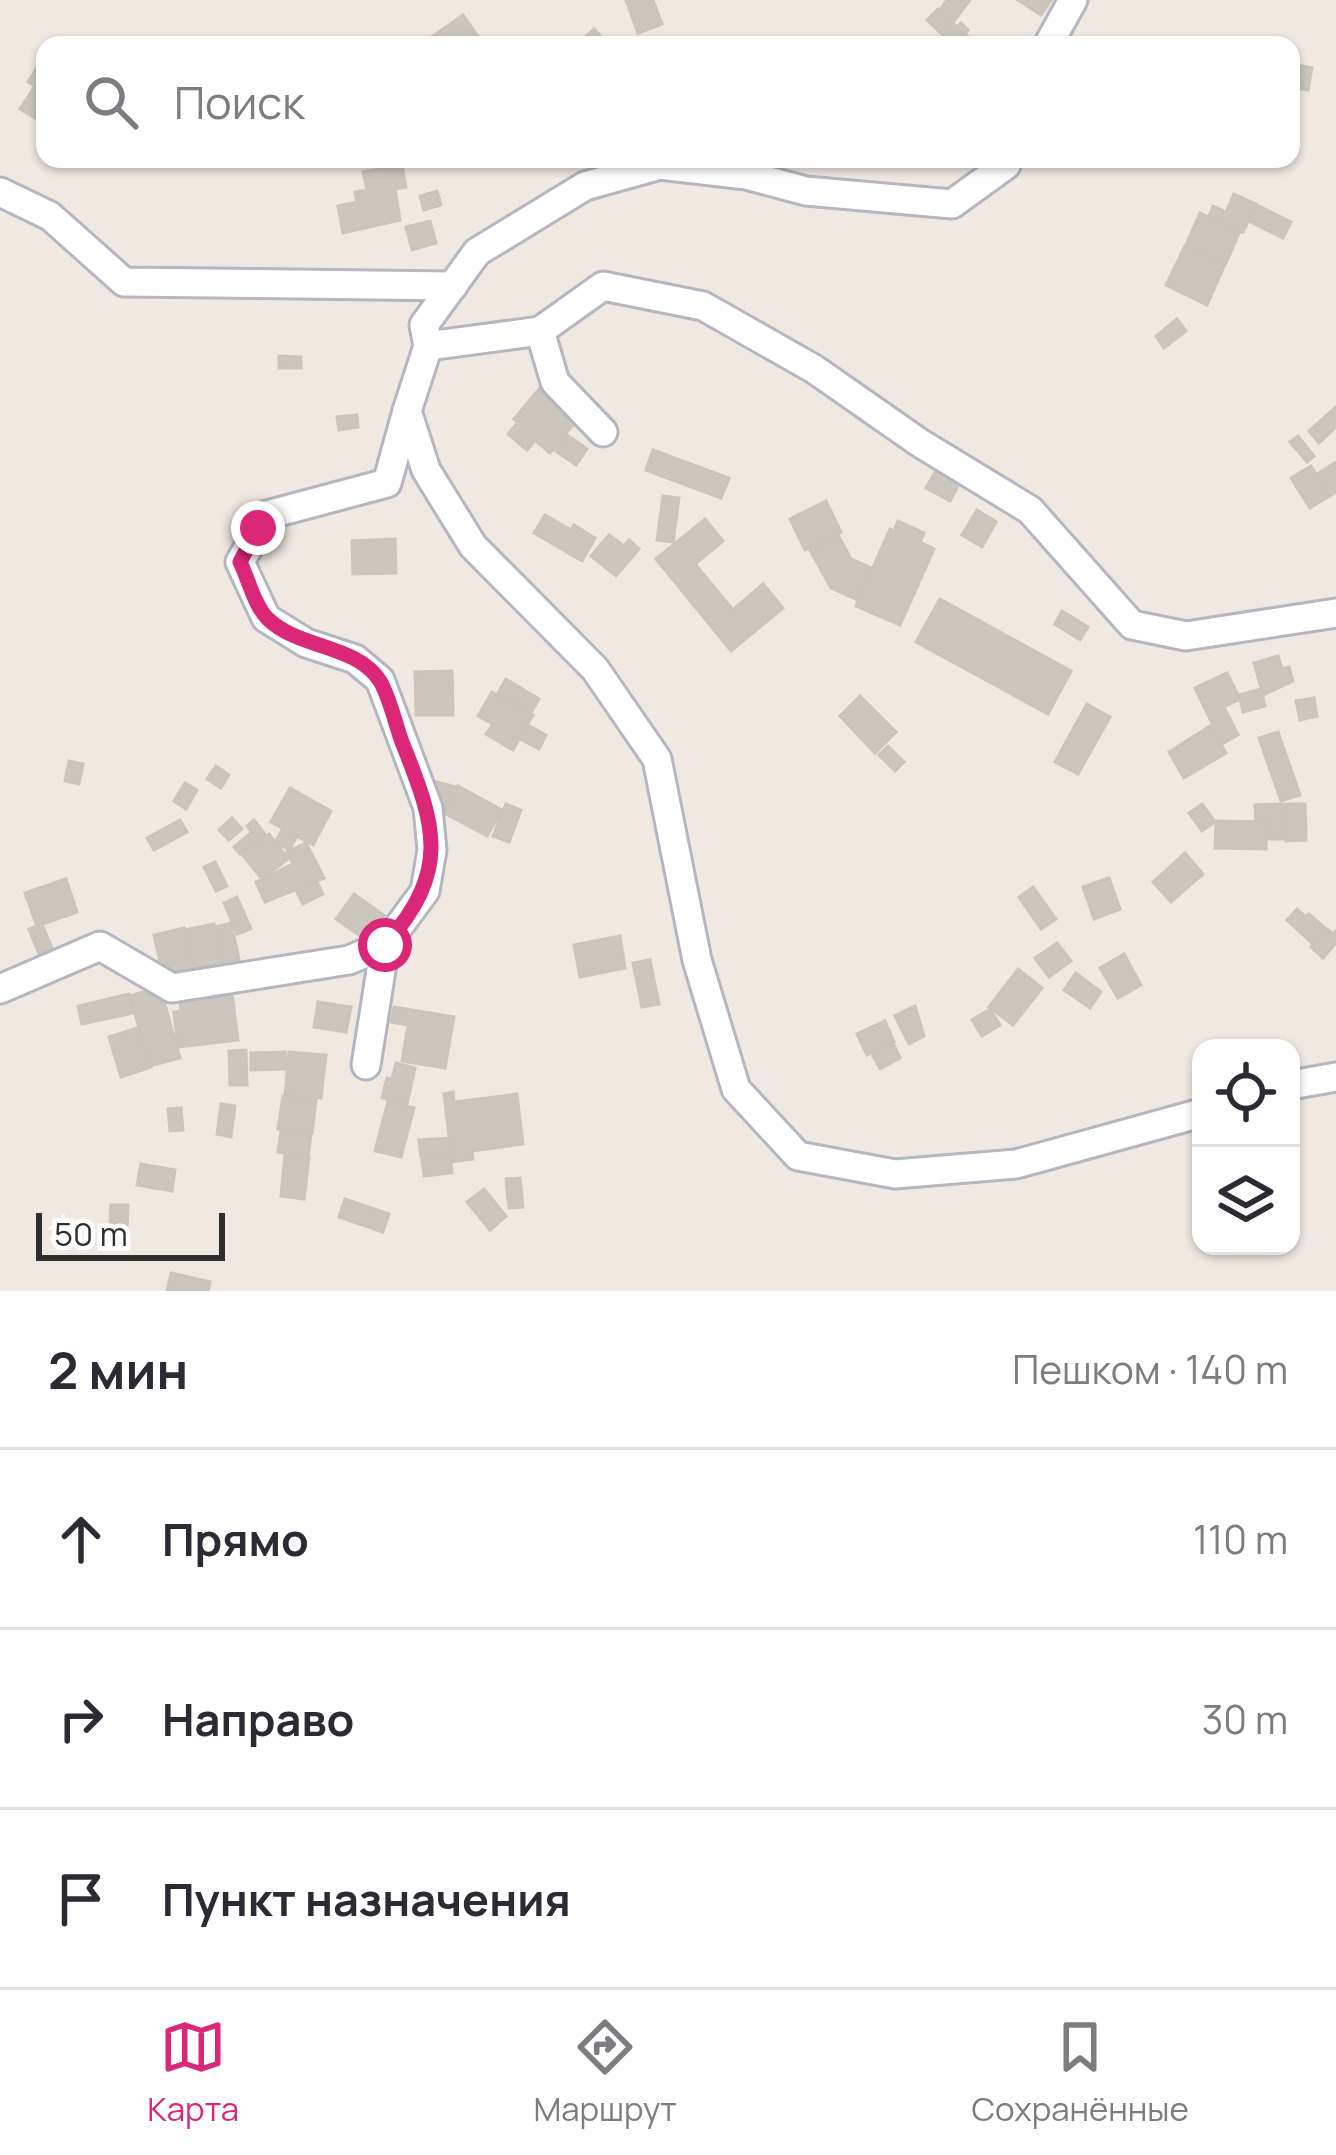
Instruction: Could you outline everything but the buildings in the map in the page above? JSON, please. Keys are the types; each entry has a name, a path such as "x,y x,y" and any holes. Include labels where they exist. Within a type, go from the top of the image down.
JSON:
{"street":[{"path":"1053,36 1073,0"},
{"path":"366,1065 385,945 425,891 432,850 428,808 380,680 355,659 306,643 266,618 240,562 267,515 387,483 428,346 424,325 478,252 585,186 649,168"},
{"path":"686,168 746,175 806,191 952,204 1002,168"},
{"path":"0,192 50,216 124,282 452,286"},
{"path":"428,346 540,331 603,286 703,306 814,369 920,443 1030,510 1132,625 1186,636 1336,613"},
{"path":"540,331 555,382 603,433"},
{"path":"407,411 426,470 473,546 595,669 657,759 697,960 736,1089 798,1156 895,1174 1016,1164 1192,1115"},
{"path":"0,989 100,946 172,988 349,959 385,945"},
{"path":"1300,1083 1336,1077"}],"route":[{"path":"258,528 240,562 266,618 306,643 355,659 380,680 428,808 432,850 425,891 385,945"}]}
